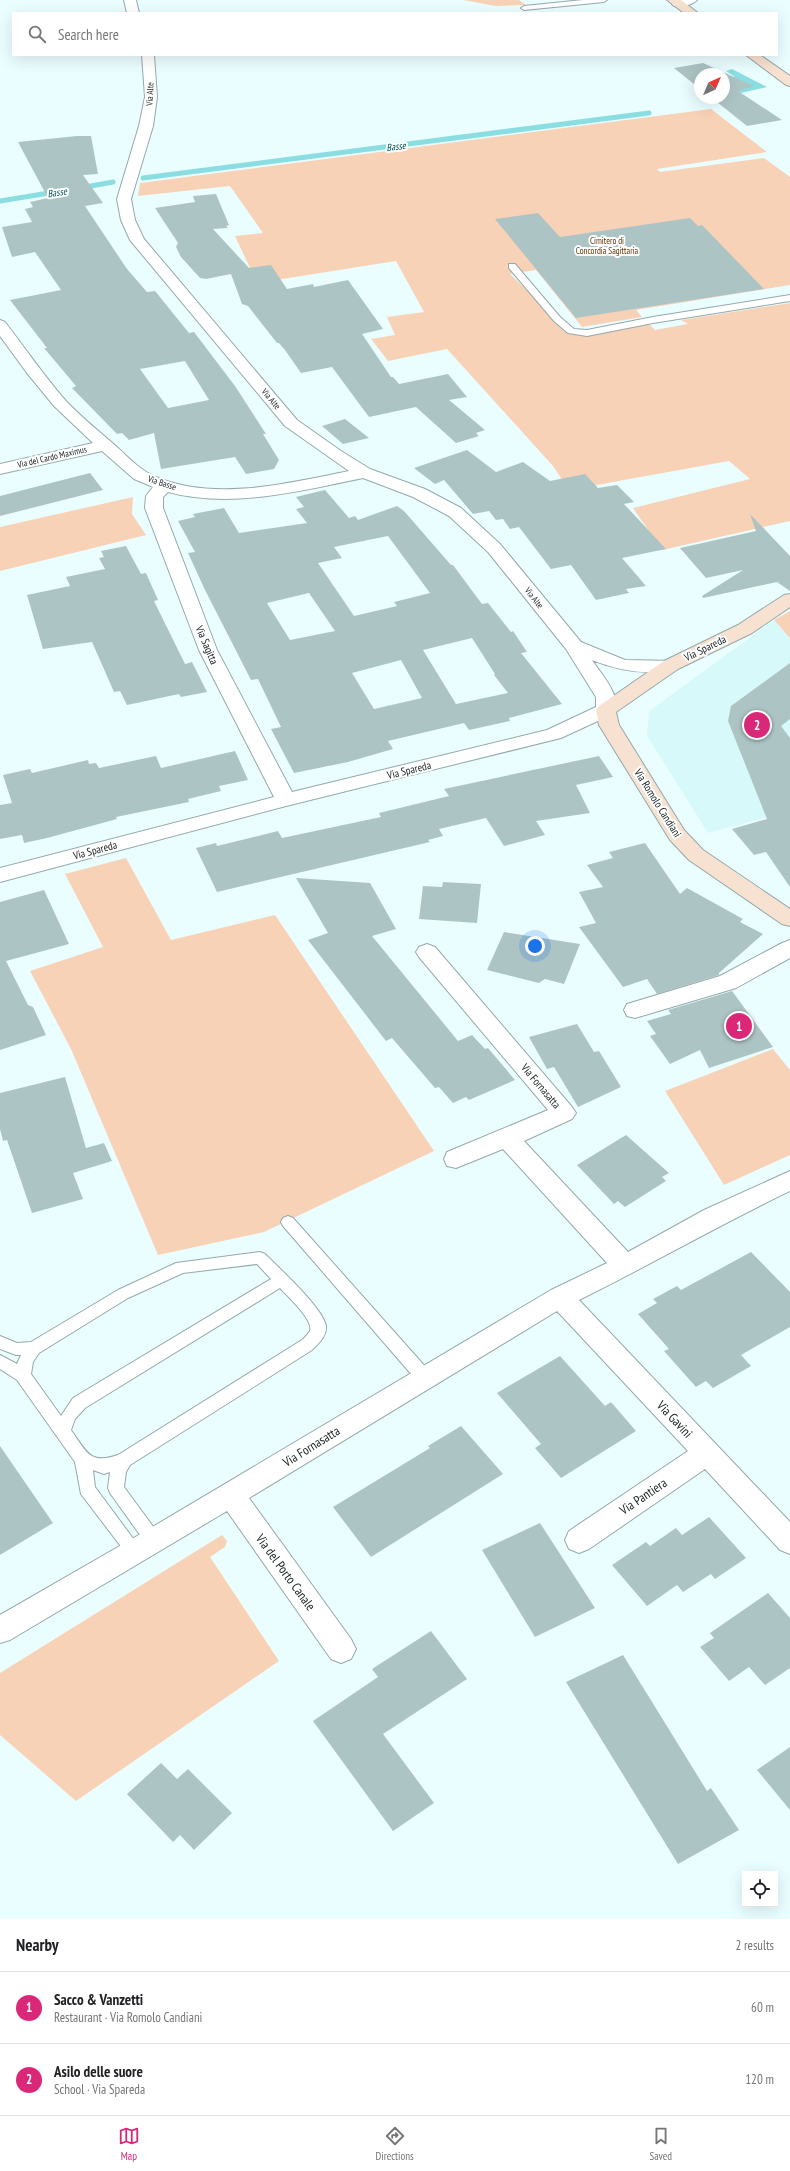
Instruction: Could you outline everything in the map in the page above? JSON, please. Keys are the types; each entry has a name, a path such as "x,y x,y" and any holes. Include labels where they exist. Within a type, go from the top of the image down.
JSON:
{"street":[{"path":"130,0 133,12"},
{"path":"676,2 691,0"},
{"path":"676,2 691,12"},
{"name":"Via Alte","path":"148,56 150,104 146,126 124,199 128,220 137,240 291,423 335,456 364,473 419,493 455,512 494,548 574,646 606,696 606,710"},
{"path":"753,56 790,82"},
{"name":"Via Basse","path":"0,325 53,396 138,474 149,480 184,490 215,494 247,492 364,473"},
{"name":"Via del Cardo Maximus","path":"0,469 105,445"},
{"name":"Via Sagitta","path":"165,485 155,496 154,508 208,650 286,800"},
{"name":"Via Spareda","path":"0,876 286,800 554,734 606,710 672,665 745,629 790,599"},
{"name":"Via Alte","path":"574,646 622,665 643,667 672,665"},
{"name":"Via Romolo Candiani","path":"606,710 609,725 677,836 696,855 790,919"},
{"path":"635,1010 728,982 790,948"},
{"name":"Via Fornasatta","path":"427,952 564,1113 507,1138"},
{"path":"456,1159 507,1138 625,1266"},
{"name":"Via Fornasatta","path":"0,1630 144,1547 424,1377 560,1297 625,1266 713,1217 790,1180"},
{"name":"Via Gavini","path":"560,1297 790,1541"},
{"name":"Via Pantiera","path":"579,1540 707,1452"},
{"name":"Via del Porto Canale","path":"231,1495 341,1649"}],"lane":[{"path":"524,8 604,0"},
{"path":"512,266 557,319 571,331 587,333 653,320 790,298"},
{"path":"288,1222 424,1377"},
{"path":"22,1375 26,1360 34,1348 123,1294 181,1267 260,1258 306,1306 318,1326 317,1334 307,1345 124,1460 104,1466 83,1460"},
{"path":"62,1431 70,1414 79,1403 281,1280"},
{"path":"0,1342 16,1349 34,1348"},
{"path":"0,1361 22,1375 83,1460 88,1489 144,1547"},
{"path":"124,1460 118,1472 116,1488 144,1547"}],"shaded area":[{"path":"774,620 790,638 790,811 708,833 647,736 649,711"}],"green space":[{"path":"463,0 519,0 526,5 496,6"},
{"name":"Cimitero di Concordia Sagittaria","path":"711,109 767,152 657,169 660,172 764,158 790,177 790,285 636,310 642,317 582,327 536,270 510,274 571,333 585,335 648,323 655,330 688,324 681,320 790,303 790,521 662,550 633,508 750,479 729,461 569,490 553,466 447,349 388,361 371,339 395,335 387,317 424,312 396,261 257,283 235,236 263,233 230,186 138,196 140,183"},
{"path":"133,497 132,514 146,535 0,571 0,527"},
{"path":"790,611 790,638 774,620"},
{"path":"126,858 171,940 275,915 434,1151 264,1232 158,1255 71,1049 30,971 103,947 65,874"},
{"path":"773,1049 790,1070 790,1155 724,1185 665,1091"},
{"path":"222,1535 227,1541 225,1547 210,1557 279,1661 76,1801 0,1735 0,1673"}],"water":[{"path":"732,69 767,87 741,93 730,87 730,77 735,77 730,74 730,70"}],"building":[{"path":"703,63 714,68 694,68 694,84 674,68"},
{"path":"730,75 754,86 738,91 782,120 747,126 720,104 730,104"},
{"path":"91,136 98,174 83,175 103,203 85,206 127,269 147,292 155,291 189,333 194,332 235,386 266,434 263,434 279,460 274,469 246,474 235,457 161,469 154,433 129,440 122,433 117,434 72,388 76,386 44,348 47,348 10,300 61,290 35,252 12,257 2,227 32,222 25,209 33,207 30,202 48,198 18,142","holes":["185,361 209,400 168,408 140,369"]},
{"path":"216,194 229,225 226,226 228,228 213,229 249,268 271,265 287,289 313,284 314,287 348,280 383,329 362,334 391,377 393,377 399,384 448,374 467,397 449,400 485,430 476,433 479,436 456,443 416,407 369,417 332,367 301,373 285,350 279,343 277,343 248,306 242,304 231,274 206,279 200,278 181,257 176,247 178,243 155,208 195,202 193,196"},
{"path":"538,213 560,237 690,218 698,226 702,225 764,289 576,318 495,219"},
{"path":"345,419 369,438 343,444 322,426"},
{"path":"467,450 496,472 523,462 550,481 585,474 598,488 617,485 634,502 624,504 666,549 622,558 646,586 626,589 629,593 596,600 571,565 551,569 519,527 510,529 503,519 496,520 489,511 473,514 444,480 435,484 414,468"},
{"path":"90,473 103,490 0,516 0,496"},
{"path":"325,490 349,518 355,516 358,520 397,506 404,511 451,565 453,565 482,604 488,603 511,632 513,631 527,652 521,653 562,704 509,718 510,721 469,730 464,723 388,741 393,749 348,762 294,773 271,729 281,727 258,679 251,680 205,590 188,553 195,552 178,521 195,517 193,514 224,508 239,533 307,523 296,509 304,507 296,497","holes":["388,536 430,593 394,602 397,606 354,616 318,563 342,558 334,547","309,593 335,631 290,640 267,603","472,638 495,674 494,675 508,693 456,704 423,650","401,660 422,698 374,709 352,673"]},
{"path":"750,514 790,556 790,591 777,582 703,598 702,596 743,570 706,578 680,548 756,531"},
{"path":"126,546 141,574 146,573 158,600 154,601 185,664 192,662 207,692 181,697 179,694 127,705 120,691 114,692 92,642 43,649 27,595 70,586 66,577 105,569 99,558 104,557 101,551"},
{"path":"790,663 790,719 781,726 790,738 790,887 766,852 754,855 732,829 767,819 728,721 731,706"},
{"path":"235,751 248,780 219,786 221,791 188,799 189,802 116,817 117,819 24,843 22,835 0,839 0,805 12,803 3,775 30,769 32,773 88,760 89,764 96,763 99,768 156,756 161,768"},
{"path":"599,756 613,777 576,785 590,813 536,821 545,835 504,846 486,818 439,829 443,836 428,840 430,842 217,892 196,848 216,843 217,846 278,831 282,838 381,817 379,813 449,796 444,789"},
{"path":"645,843 680,894 687,888 743,919 740,922 763,934 719,973 719,975 657,994 647,979 623,987 579,927 596,923 579,892 603,887 587,865 613,858 609,852"},
{"path":"296,878 370,883 396,929 372,936 458,1041 472,1035 485,1049 488,1048 515,1080 469,1100 466,1097 453,1103 439,1087 435,1088 392,1038 386,1041 308,940 328,933"},
{"path":"443,882 481,884 477,923 419,919 423,886 442,887"},
{"path":"44,890 69,944 6,961 28,1005 33,1007 46,1035 0,1050 0,902"},
{"path":"504,932 580,944 564,984 545,979 539,983 487,970"},
{"path":"732,991 773,1047 709,1068 700,1050 670,1064 650,1036 656,1034 647,1021 671,1014 668,1010"},
{"path":"577,1024 594,1052 599,1051 621,1087 578,1107 554,1067 547,1069 529,1037"},
{"path":"65,1077 86,1148 104,1143 112,1161 73,1173 83,1199 32,1213 7,1140 3,1141 0,1129 0,1093"},
{"path":"626,1135 669,1173 662,1177 666,1181 625,1207 618,1201 614,1204 577,1165"},
{"path":"751,1252 790,1292 790,1327 741,1355 751,1366 713,1388 706,1381 696,1387 664,1351 669,1349 638,1314 657,1303 653,1299 677,1286 681,1290"},
{"path":"560,1356 605,1406 611,1402 636,1431 561,1478 535,1448 541,1444 497,1393"},
{"path":"461,1426 503,1474 371,1557 333,1507 430,1448 428,1446"},
{"path":"0,1446 53,1523 0,1555"},
{"path":"709,1517 746,1558 715,1579 711,1574 683,1592 677,1585 647,1606 612,1565 646,1542 650,1546 676,1528 682,1535"},
{"path":"540,1523 595,1608 535,1637 482,1550"},
{"path":"768,1593 790,1618 790,1668 765,1685 749,1667 729,1681 700,1647 714,1638 710,1633"},
{"path":"431,1631 467,1679 383,1734 434,1803 393,1831 313,1721 378,1677 372,1669"},
{"path":"623,1655 707,1791 711,1788 739,1830 678,1864 566,1682"},
{"path":"790,1747 790,1810 757,1770"},
{"path":"161,1763 177,1779 188,1769 232,1813 194,1850 180,1835 173,1842 127,1794"}],"waterway":[{"name":"Basse","path":"143,178 649,113"},
{"name":"Basse","path":"80,188 113,182"},
{"name":"Basse","path":"0,201 55,192"}],"place":[{"name":"Asilo delle suore","path":"757,725"},
{"name":"Sacco & Vanzetti","path":"739,1026"}]}
